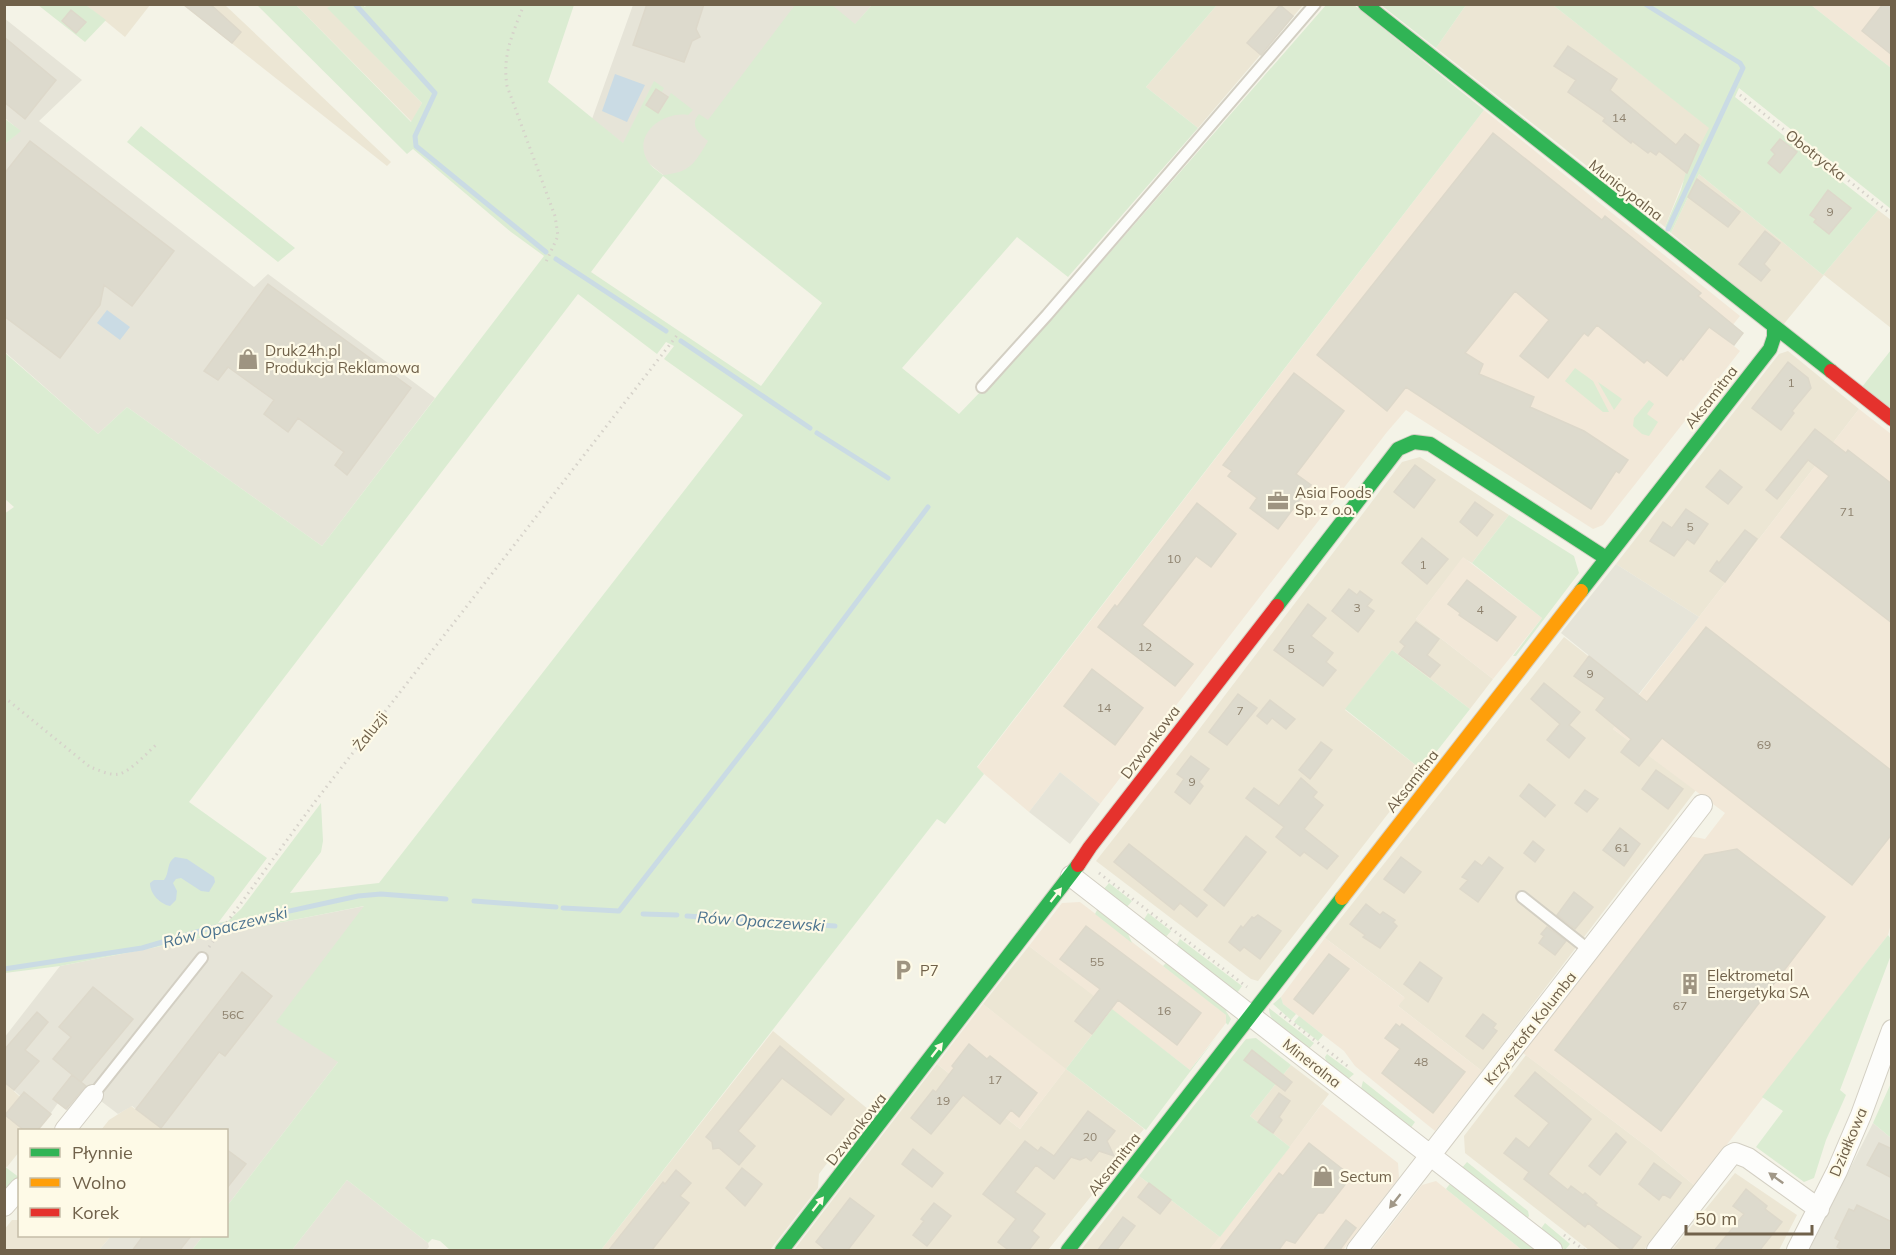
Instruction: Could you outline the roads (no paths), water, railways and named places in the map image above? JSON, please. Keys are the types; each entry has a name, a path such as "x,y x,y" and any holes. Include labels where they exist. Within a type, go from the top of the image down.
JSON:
{"street":[{"name":"Municypalna","path":"1365,4 1892,419"},
{"name":"Aksamitna","path":"1068,1251 1770,349 1774,328"},
{"name":"Dzwonkowa","path":"782,1251 1071,876 1090,847 1402,446 1417,441 1434,446 1606,558"},
{"name":"Krzysztofa Kolumba","path":"1357,1251 1702,805"},
{"name":"Mineralna","path":"1071,876 1552,1251"},
{"name":"Działkowa","path":"1797,1251 1819,1209 1861,1115 1892,1030"},
{"path":"67,1129 93,1095"},
{"path":"1657,1251 1731,1155 1748,1158 1819,1209"},
{"path":"4,1206 18,1190"}],"lane":[{"path":"982,387 1047,315 1315,4"},
{"path":"1522,897 1590,950"},
{"path":"93,1095 202,958"}],"waterway":[{"path":"355,4 435,93 415,136 416,146 546,252"},
{"path":"1645,4 1740,63 1743,68 1668,229"},
{"path":"556,259 666,331"},
{"path":"681,341 810,428"},
{"path":"817,433 888,478"},
{"path":"563,908 619,911 773,713 928,507"},
{"name":"Rów Opaczewski","path":"4,969 142,948 207,929 358,896 381,894 446,899"},
{"name":"Rów Opaczewski","path":"474,901 556,907"},
{"name":"Rów Opaczewski","path":"643,914 677,915"},
{"name":"Rów Opaczewski","path":"687,916 835,926"}],"place":[{"name":"Druk24h.pl Produkcja Reklamowa","path":"248,359"},
{"name":"Asia Foods Sp. z o.o.","path":"1278,501"},
{"name":"P7","path":"903,970"},
{"name":"Elektrometal Energetyka SA","path":"1690,984"},
{"name":"Sectum","path":"1323,1176"}]}
